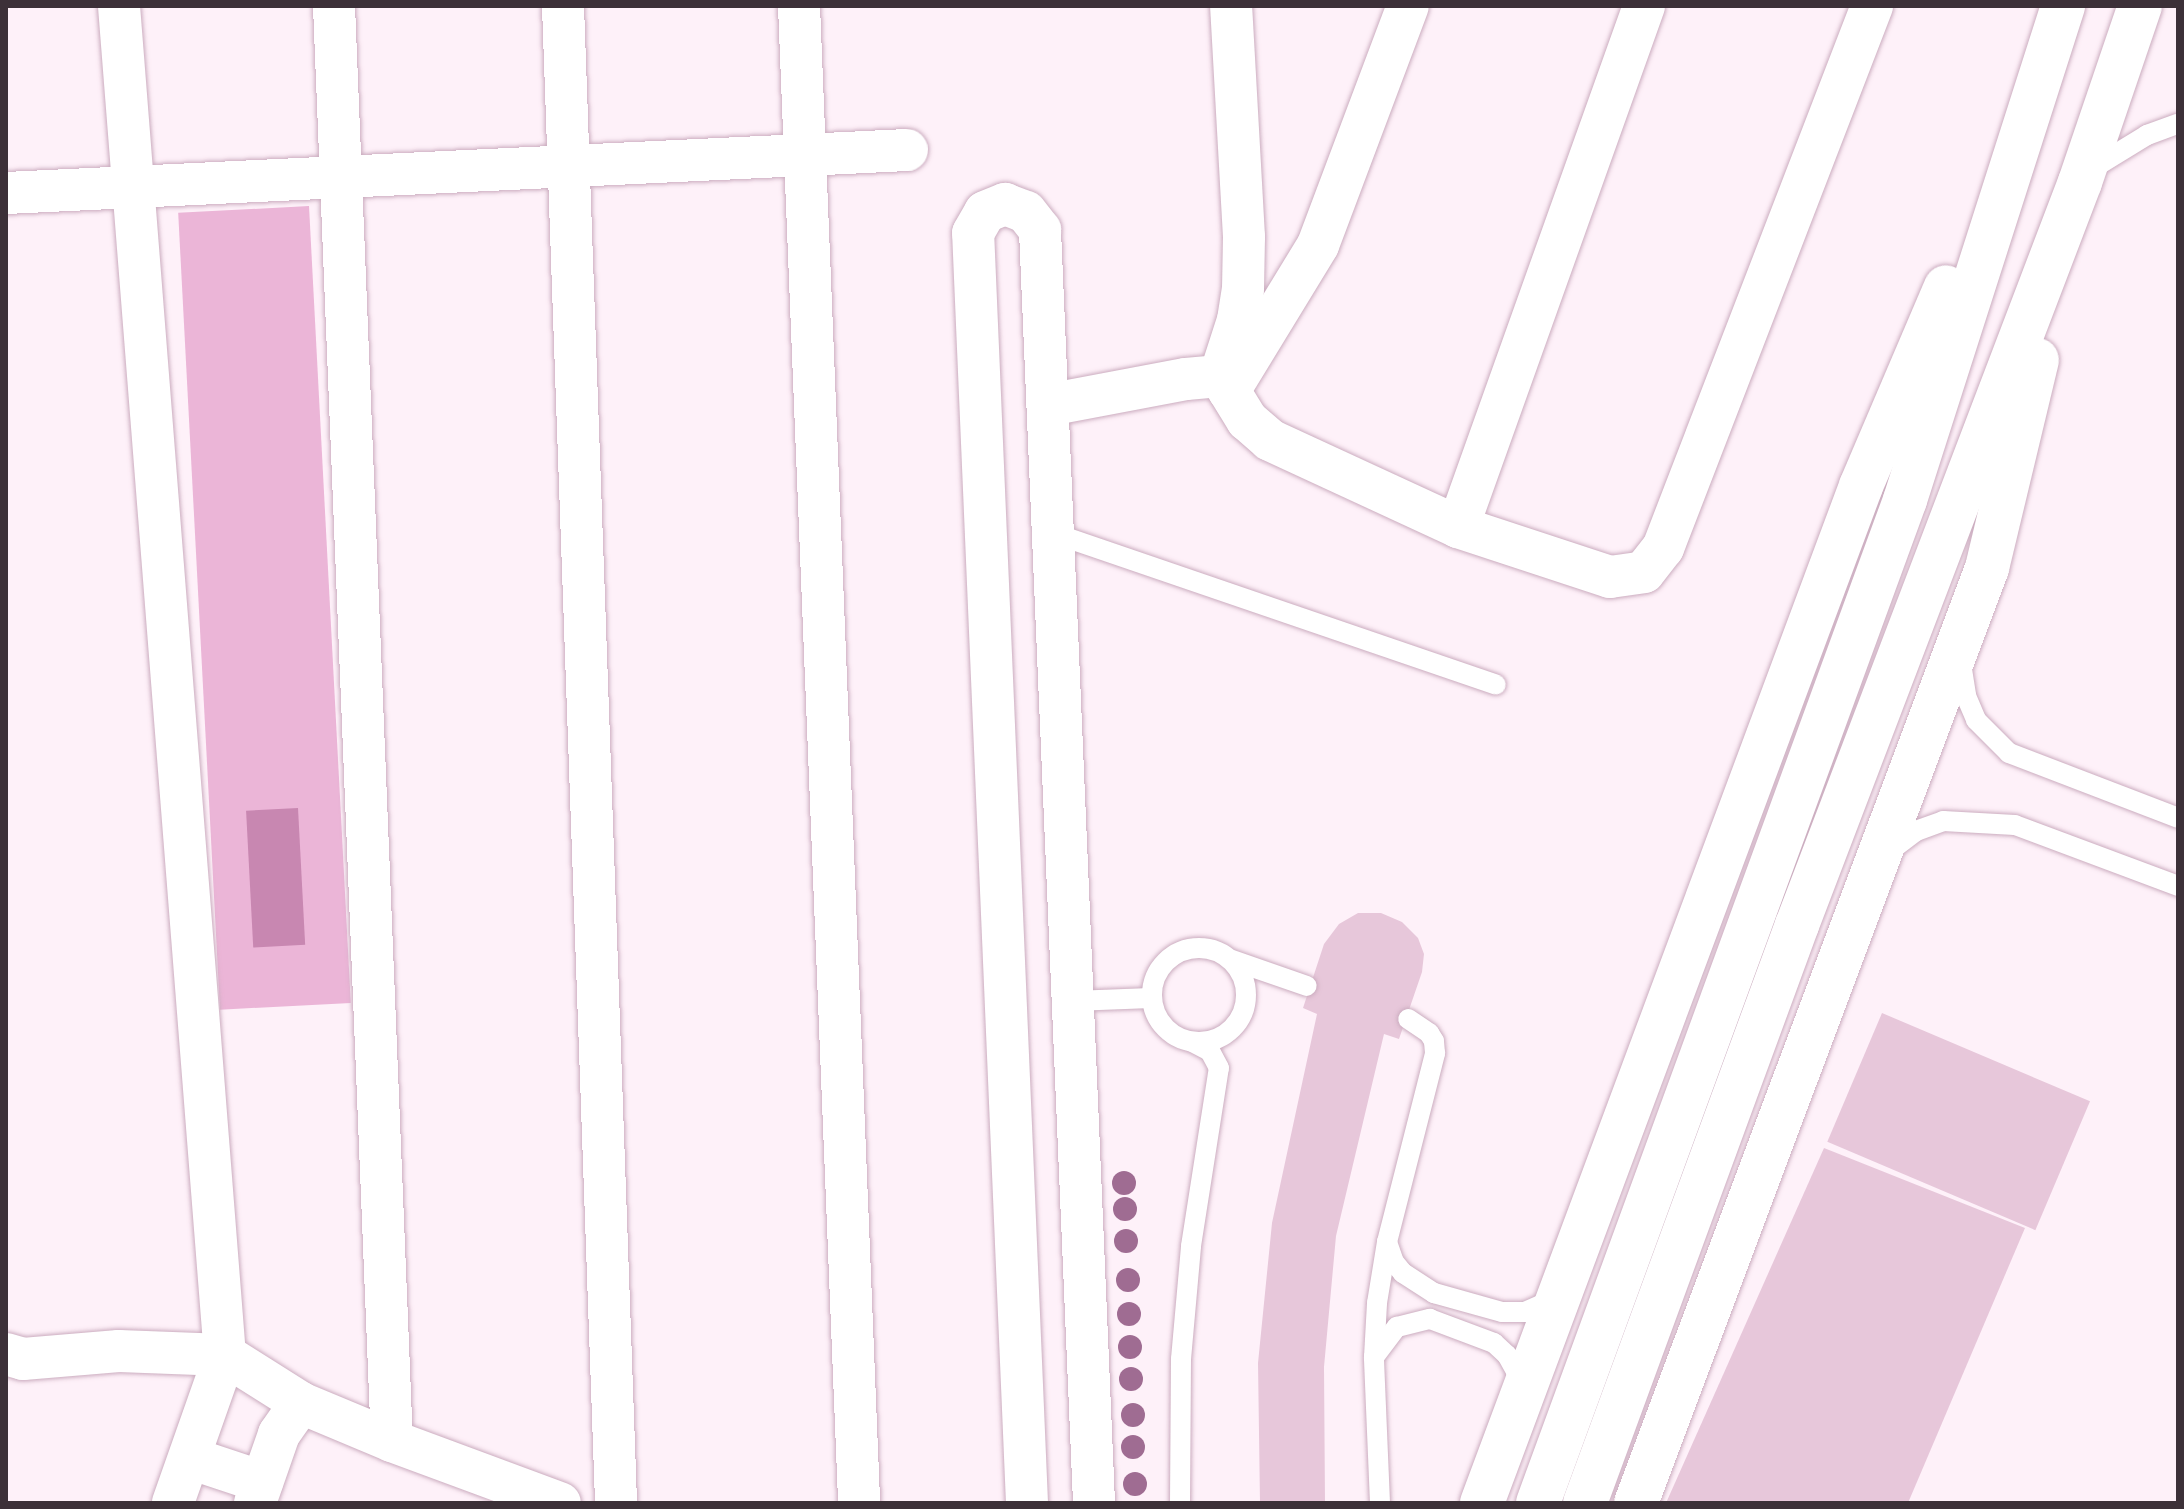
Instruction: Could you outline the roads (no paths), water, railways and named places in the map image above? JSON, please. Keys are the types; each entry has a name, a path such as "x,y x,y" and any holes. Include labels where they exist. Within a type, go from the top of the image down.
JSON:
{"main road":[{"path":"1538,1503 1905,500 2063,6"},
{"path":"1585,1503 1797,925 2081,178 2140,6"},
{"path":"1482,1503 1861,486 2043,61"},
{"path":"1636,1503 1987,568 2081,178"}],"street":[{"path":"119,6 225,1355 173,1503"},
{"path":"334,6 392,1441"},
{"path":"563,6 616,1503"},
{"path":"799,6 859,1503"},
{"path":"1231,6 1244,237 1243,289 1224,384 1247,420 1270,440 1458,527 1610,577 1644,572 1663,548 1872,6"},
{"path":"1224,384 1318,245 1408,6"},
{"path":"1458,527 1644,6"},
{"path":"6,193 907,150"},
{"path":"1027,1503 973,233 978,221 994,206 1017,206 1035,220 1040,230 1094,1503"},
{"path":"1048,405 1186,379 1224,384"},
{"path":"6,1354 23,1359 119,1351 225,1355 301,1403 392,1441 560,1503"},
{"path":"190,1458 259,1492 279,1434 301,1403"}],"lane":[{"path":"2081,178 2147,135 2178,124"},
{"path":"1053,533 1496,685"},
{"path":"1965,626 1961,667 1966,696 1976,720 2009,753 2022,761 2178,818"},
{"path":"1866,886 1896,844 1916,831 1943,821 2015,825 2178,886"},
{"path":"1180,1503 1181,1359 1191,1246 1219,1068 1210,1051 1163,1027 1151,998 1159,967 1185,949 1217,951 1231,960 1307,986"},
{"path":"1192,1042 1221,1037 1242,1015 1246,986 1231,960"},
{"path":"1073,1001 1151,998"},
{"path":"1380,1503 1374,1357 1377,1303 1387,1242 1435,1053 1434,1041 1429,1033 1408,1019"},
{"path":"1387,1242 1394,1262 1403,1273 1419,1285 1446,1297 1502,1312 1525,1312 1559,1295"},
{"path":"1374,1357 1397,1327 1430,1319 1494,1343 1507,1355 1516,1371 1520,1397"}]}
